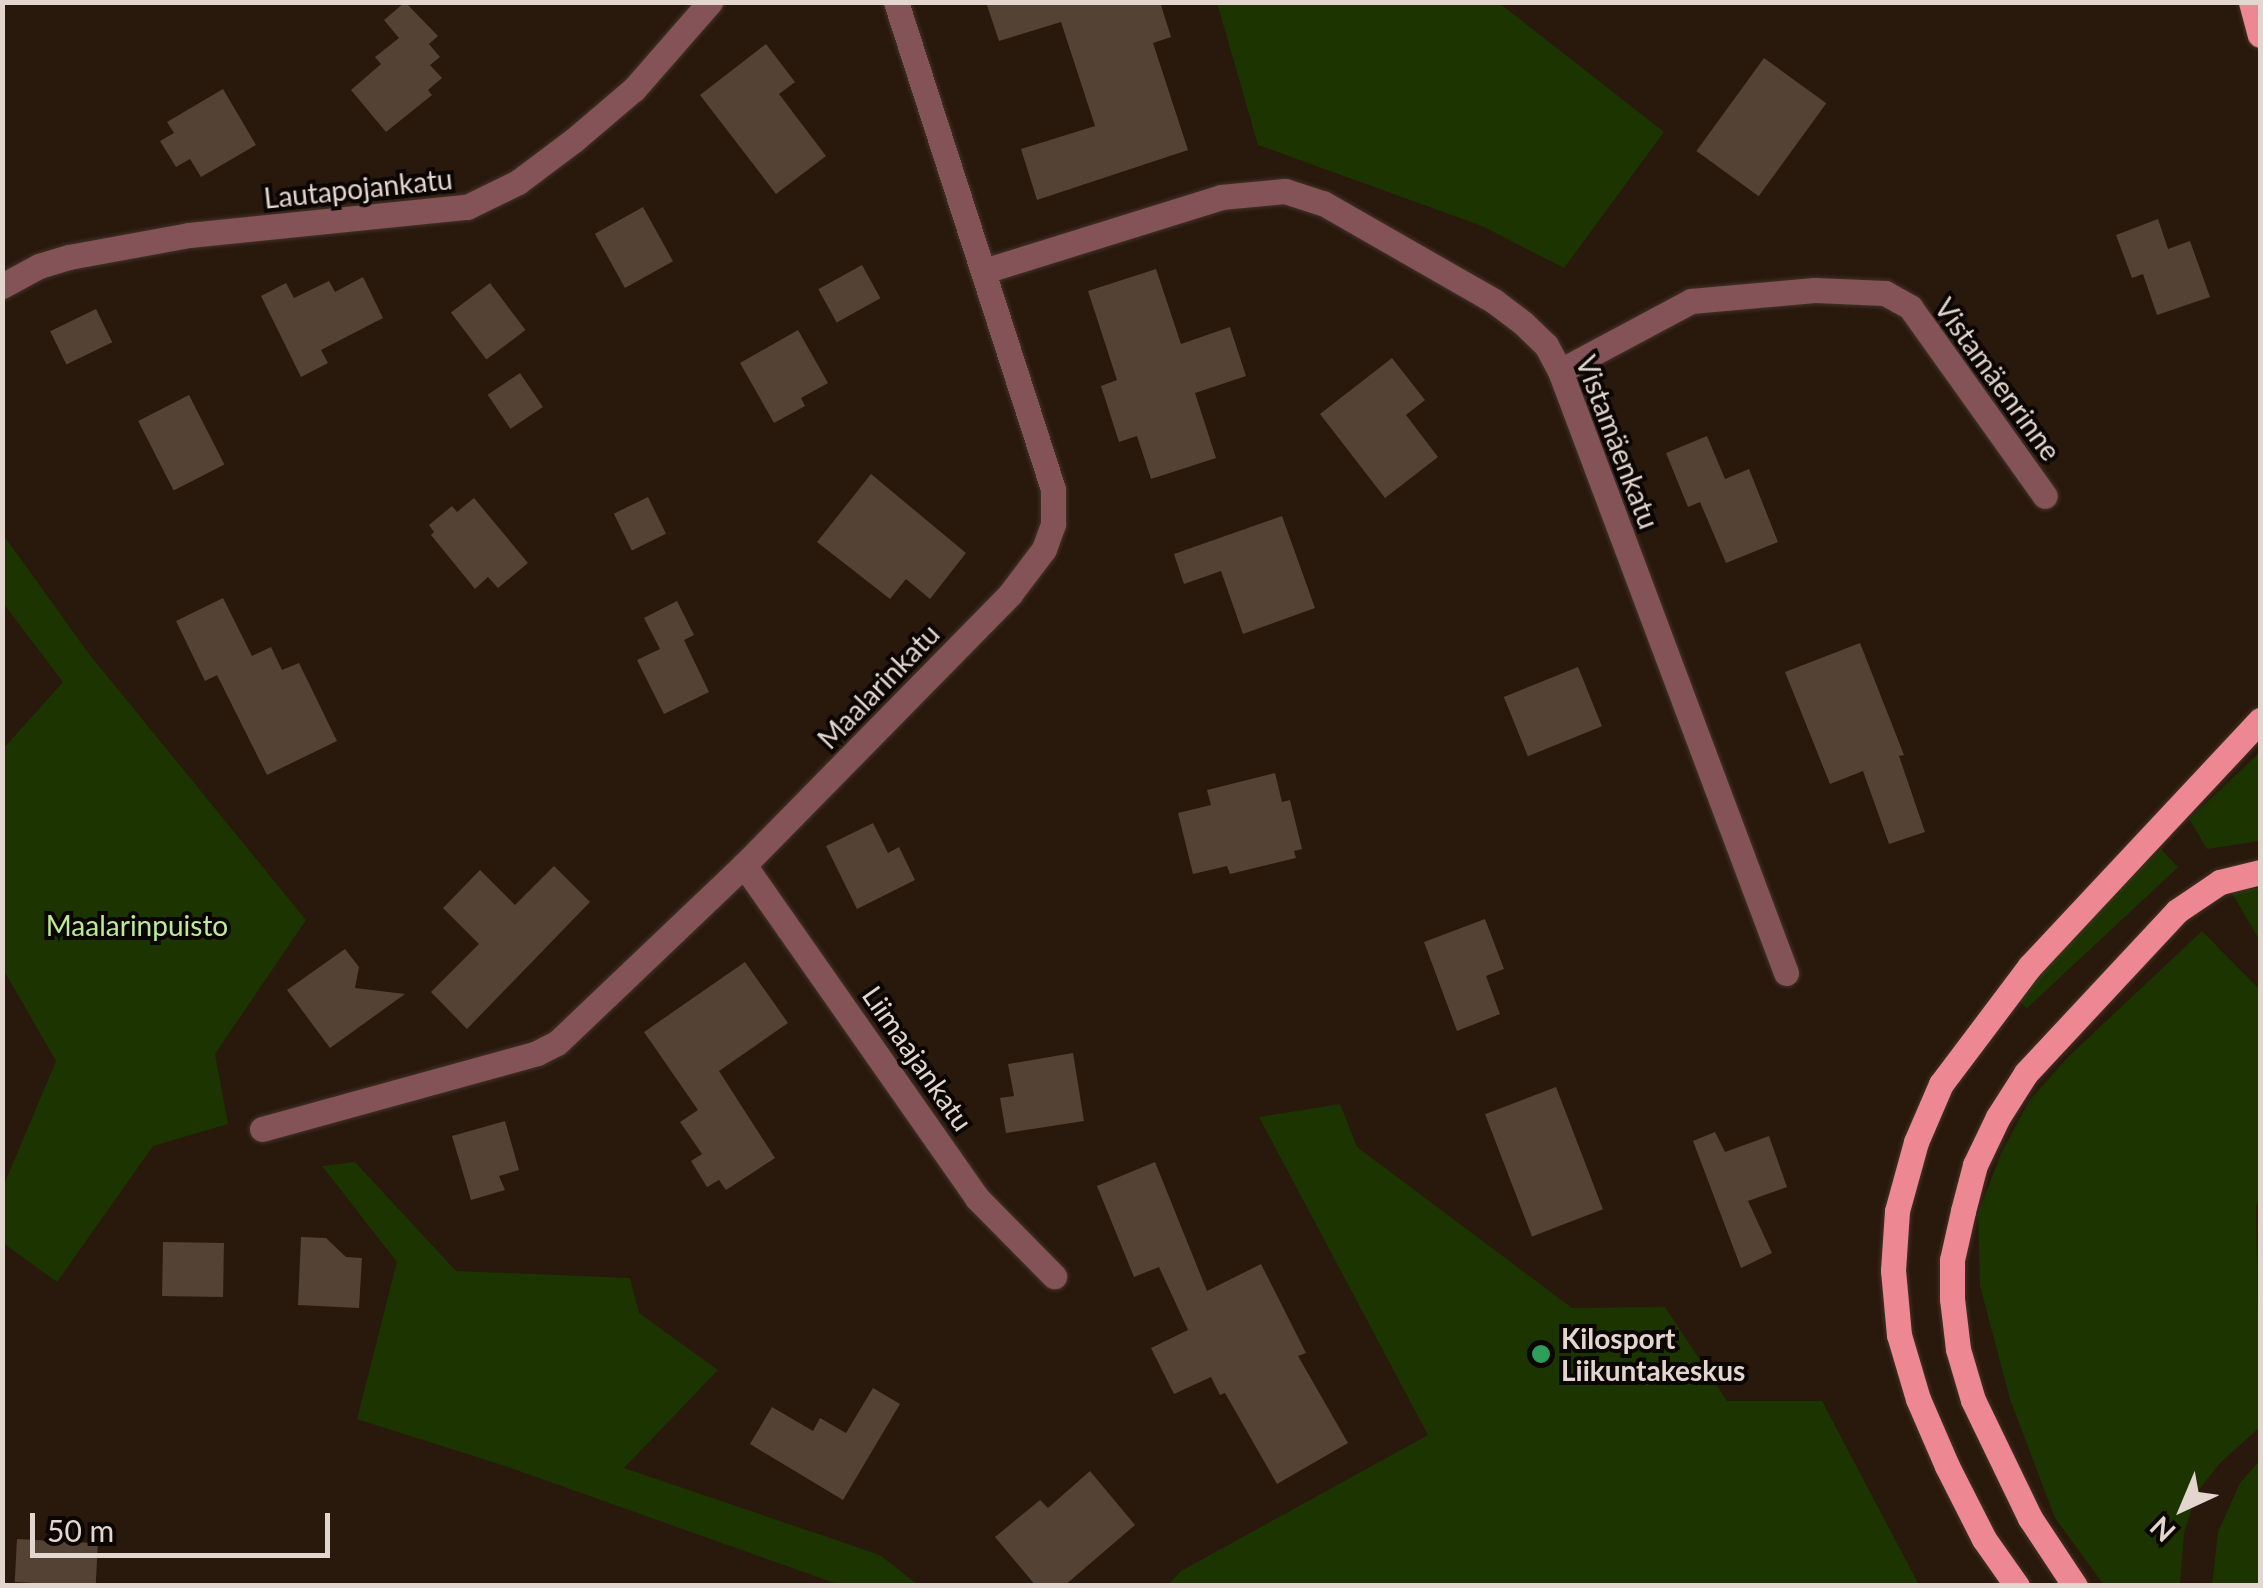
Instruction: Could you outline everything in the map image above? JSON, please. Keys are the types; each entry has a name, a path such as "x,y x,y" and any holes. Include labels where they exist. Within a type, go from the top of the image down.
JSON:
{"main road":[{"path":"2251,2 2260,34"},
{"path":"2017,1586 1984,1540 1947,1466 1918,1399 1899,1335 1893,1270 1897,1210 1916,1142 1942,1084 1993,1010 2260,720"},
{"path":"2075,1586 1996,1455 1958,1349 1952,1260 1967,1196 1998,1117 2040,1058 2177,910 2220,882 2260,872"}],"street":[{"name":"Lautapojankatu","path":"2,286 39,266 69,256 190,235 467,208 518,182 634,89 710,2"},
{"name":"Maalarinkatu","path":"262,1129 547,1049 744,865 1010,594 1049,537 1053,490 896,2"},
{"name":"Vistamäenkatu","path":"984,271 1221,197 1286,191 1323,202 1494,301 1546,345 1560,371 1786,973"},
{"name":"Vistamäenrinne","path":"1560,371 1691,301 1815,290 1885,293 1910,307 2045,496"},
{"name":"Liimaajankatu","path":"744,865 978,1198 1054,1276"}],"green space":[{"path":"1217,3 1499,3 1664,132 1564,268 1482,226 1258,145"},
{"name":"Maalarinpuisto","path":"2,533 89,654 306,920 215,1054 228,1124 153,1146 57,1282 3,1243 3,1187 56,1061 3,969 3,749 63,682 3,603"},
{"path":"2260,752 2260,841 2207,849 2189,819"},
{"path":"2161,849 2178,867 2027,1008 2010,990"},
{"path":"2260,887 2260,941 2232,893"},
{"path":"2202,931 2260,990 2260,1192 2256,1207 2260,1427 2221,1462 2197,1492 2184,1533 2180,1585 2104,1585 2055,1518 2010,1399 1980,1286 1978,1214 2001,1153 2029,1101 2067,1058"},
{"name":"Kilosport Liikuntakeskus","path":"1340,1104 1357,1147 1572,1308 1665,1307 1727,1401 1822,1401 1919,1585 1168,1585 1181,1571 1428,1435 1259,1117"},
{"path":"355,1162 456,1271 630,1278 639,1313 718,1370 624,1468 880,1555 918,1585 840,1585 508,1467 357,1419 397,1262 322,1166"},
{"path":"2260,1460 2260,1585 2212,1585 2218,1532 2240,1483"}],"building":[{"path":"405,2 438,36 429,44 440,57 430,65 442,78 428,90 432,95 386,132 351,90 381,64 375,57 399,38 384,20"},
{"path":"986,2 1160,2 1171,37 1153,43 1188,150 1037,200 1021,149 1095,126 1061,22 999,41"},
{"path":"766,44 795,82 779,94 826,156 776,194 700,95"},
{"path":"1764,58 1826,103 1759,196 1696,151"},
{"path":"223,89 256,145 201,177 190,159 176,167 160,141 174,133 167,122"},
{"path":"643,207 673,261 625,288 595,234"},
{"path":"2158,219 2168,249 2190,241 2210,297 2157,315 2143,274 2132,278 2116,235"},
{"path":"862,265 880,298 837,322 818,289"},
{"path":"1156,269 1181,344 1230,327 1246,376 1195,393 1216,458 1151,479 1137,436 1119,442 1101,386 1117,380 1088,291"},
{"path":"363,277 383,318 321,350 328,363 301,377 261,296 286,283 294,298 329,281 335,292"},
{"path":"490,283 526,330 486,360 451,312"},
{"path":"96,309 112,342 66,365 50,331"},
{"path":"798,330 828,383 801,398 805,406 774,423 740,363"},
{"path":"1392,358 1425,400 1406,415 1438,457 1385,498 1320,414"},
{"path":"520,373 543,407 511,429 488,395"},
{"path":"189,395 224,464 174,490 138,421"},
{"path":"1707,436 1725,479 1749,469 1778,542 1726,563 1700,502 1688,507 1666,453"},
{"path":"871,474 966,553 930,599 906,579 890,599 817,542"},
{"path":"648,497 666,534 632,551 614,514"},
{"path":"474,498 528,563 498,588 488,577 475,589 431,535 434,532 429,525 452,506 457,512"},
{"path":"1282,516 1315,608 1243,634 1221,571 1184,584 1174,554"},
{"path":"223,598 252,656 271,647 282,670 299,663 337,741 267,775 217,675 205,681 176,621"},
{"path":"677,601 694,635 684,640 709,692 664,714 637,660 660,649 644,618"},
{"path":"1860,643 1904,755 1899,756 1925,832 1889,844 1863,771 1830,784 1785,672"},
{"path":"1578,667 1602,726 1528,756 1504,697"},
{"path":"1275,773 1282,802 1290,800 1302,849 1294,851 1296,858 1230,874 1227,866 1193,874 1178,813 1211,805 1207,790"},
{"path":"873,823 888,853 899,847 915,880 857,909 826,846"},
{"path":"554,866 590,902 467,1029 431,992 479,944 443,908 480,870 515,905"},
{"path":"1485,919 1504,969 1486,976 1500,1014 1457,1031 1424,942"},
{"path":"345,949 359,967 355,988 405,994 330,1048 287,990"},
{"path":"745,962 788,1023 719,1071 775,1158 726,1190 719,1180 707,1187 691,1161 702,1154 680,1122 698,1110 644,1032"},
{"path":"1073,1053 1084,1121 1006,1133 1000,1098 1014,1096 1008,1064"},
{"path":"1556,1087 1603,1209 1532,1237 1485,1114"},
{"path":"505,1121 519,1170 499,1176 505,1190 471,1200 452,1136"},
{"path":"1715,1132 1725,1152 1769,1136 1787,1187 1748,1201 1772,1253 1741,1268 1693,1141"},
{"path":"1155,1162 1207,1291 1261,1264 1306,1353 1298,1356 1348,1443 1277,1484 1225,1393 1220,1395 1211,1377 1174,1394 1151,1348 1188,1330 1159,1267 1134,1277 1097,1186"},
{"path":"301,1237 326,1238 346,1257 362,1258 359,1308 298,1305"},
{"path":"163,1242 224,1243 223,1297 162,1296"},
{"path":"873,1388 900,1404 843,1500 750,1444 772,1407 813,1431 820,1418 846,1433"},
{"path":"1090,1471 1135,1525 1064,1586 1036,1586 995,1537 1040,1500 1048,1508"},
{"path":"17,1539 98,1543 96,1586 15,1582"}],"place":[{"name":"Kilosport Liikuntakeskus","path":"1541,1354"}]}
